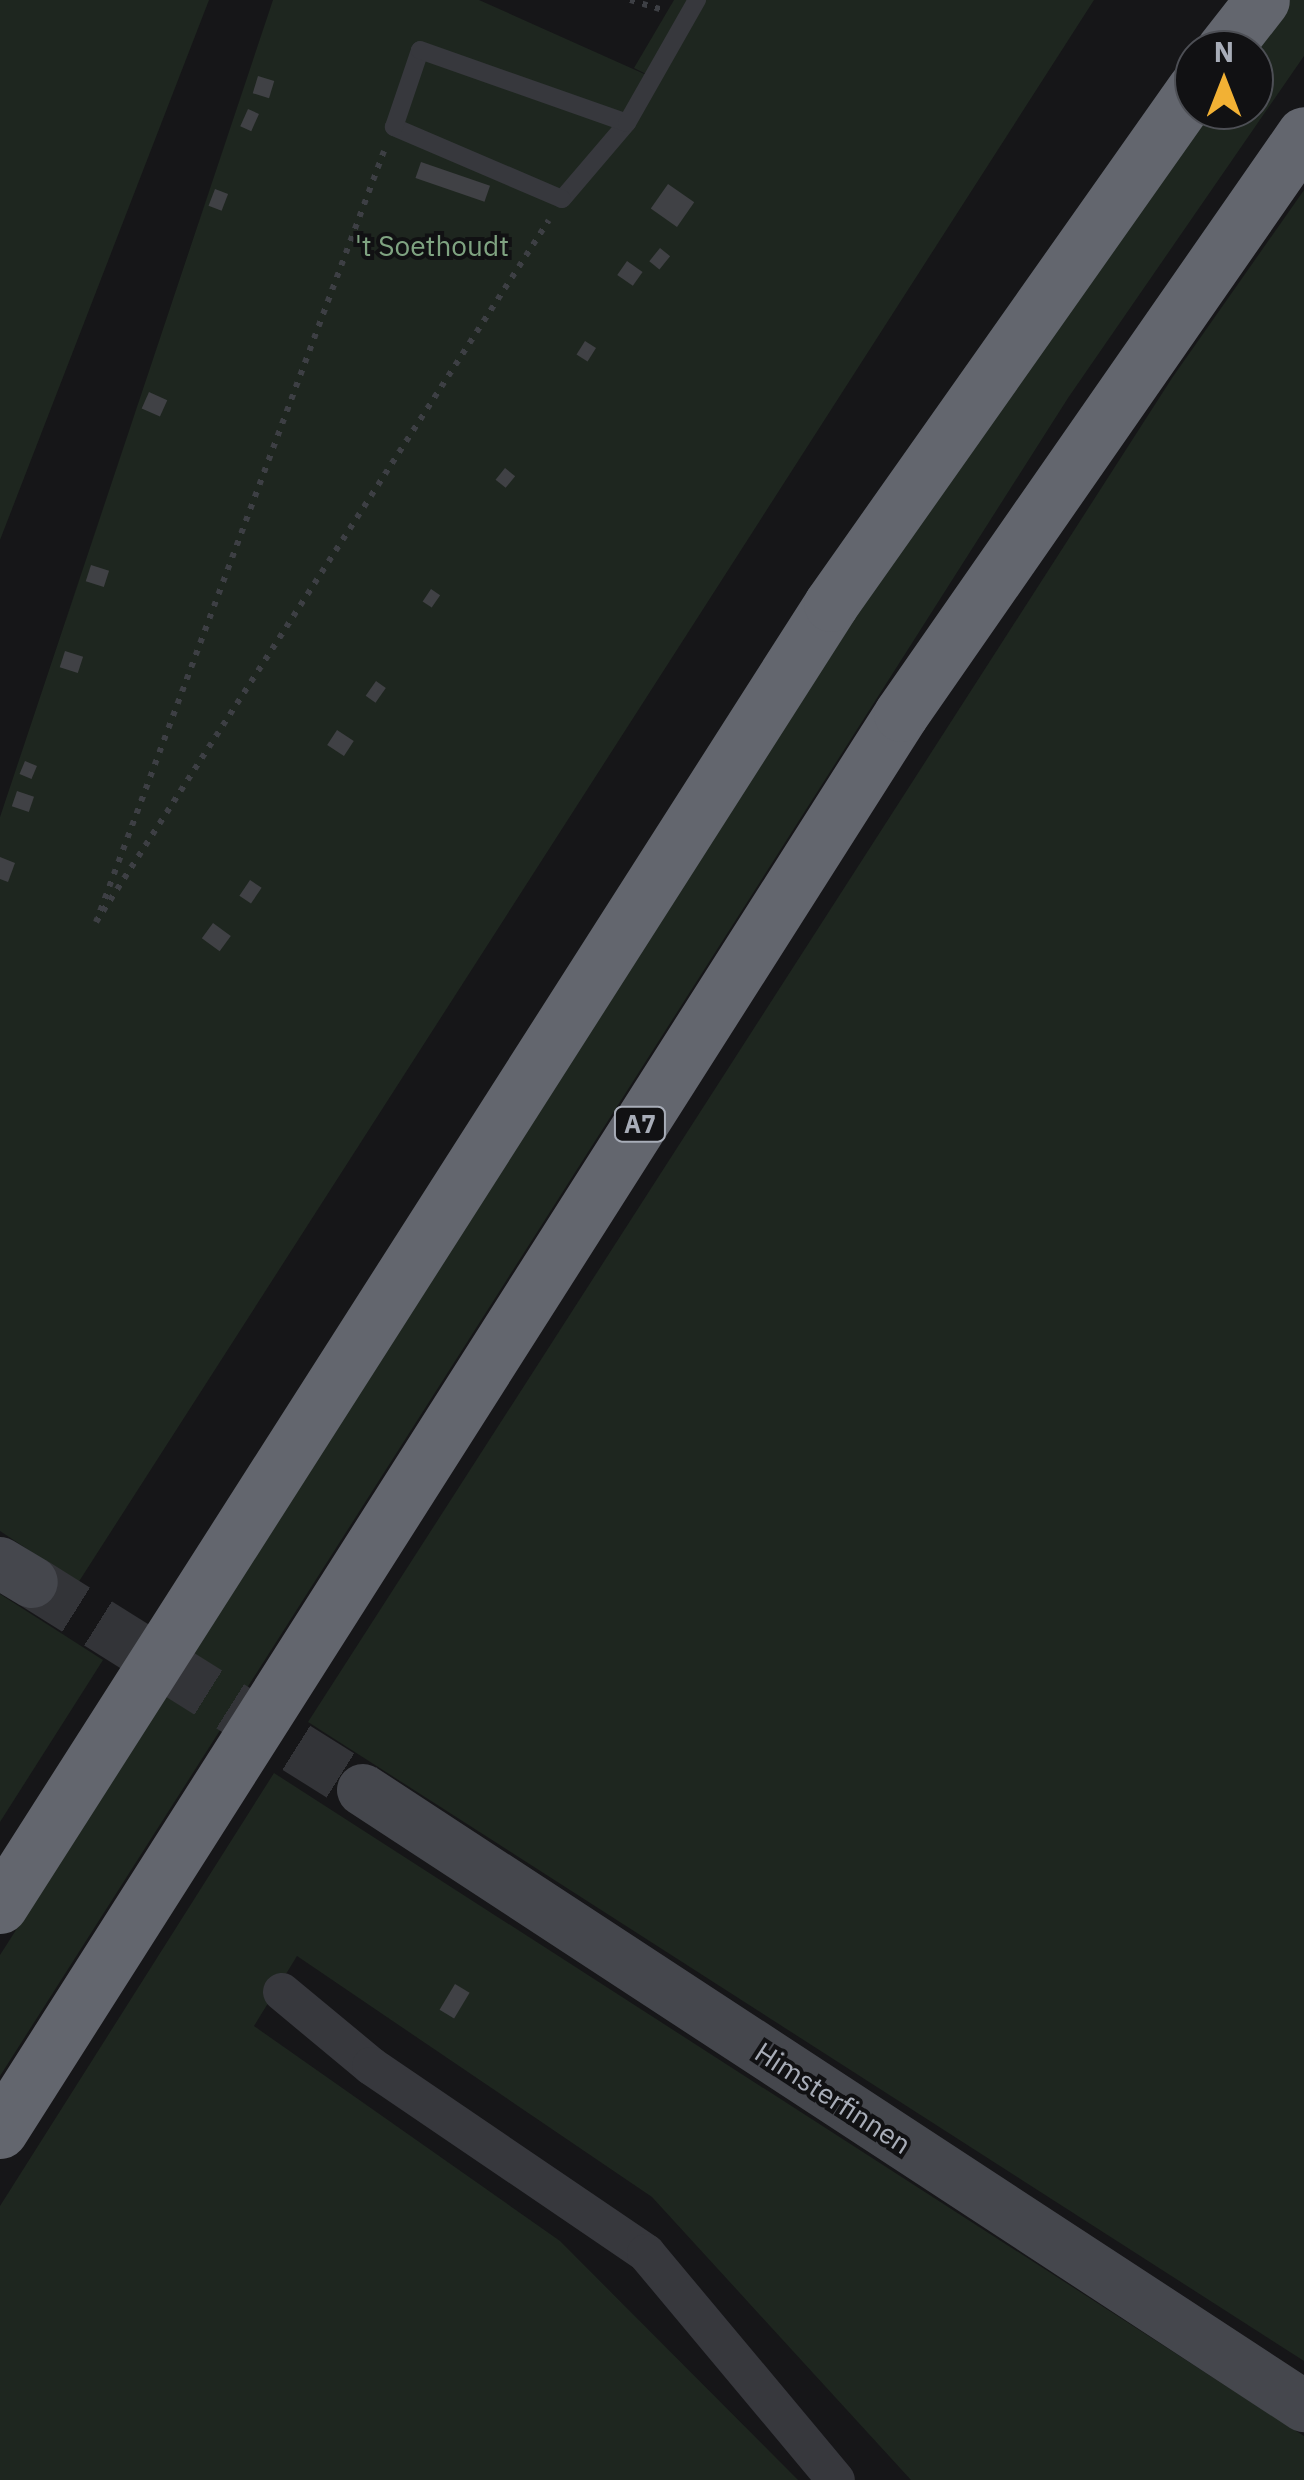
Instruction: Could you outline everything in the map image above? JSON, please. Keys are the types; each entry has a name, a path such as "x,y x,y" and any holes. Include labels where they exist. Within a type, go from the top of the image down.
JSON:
{"highway":[{"path":"1239,30 1262,0"},
{"path":"0,1906 832,604 1174,117"},
{"name":"A7","path":"0,2131 901,714 1304,134"}],"street":[{"name":"Himsterfinnen","path":"363,1790 1304,2406"},
{"path":"282,1992 371,2066 646,2253 836,2480"}],"lane":[{"path":"628,123 420,50 394,127 562,199 628,123 690,19 697,0"}],"path":[{"path":"394,127 96,922 562,199"}],"green space":[{"path":"0,0 209,0 0,540"},
{"name":"'t Soethoudt","path":"273,0 479,0 660,81 634,68 674,0 1094,0 78,1583 0,1531 0,817"},
{"path":"1287,0 1304,0 1304,56 1274,99 1274,30 1267,30"},
{"path":"1195,130 1253,130 1068,398 0,2076 0,1955 909,532"},
{"path":"1304,190 1304,2361 308,1722 1172,378"},
{"path":"0,1594 103,1660 0,1822"},
{"path":"274,1773 1304,2436 1304,2480 911,2480 652,2197 297,1956 254,2026 560,2241 798,2480 0,2480 0,2206"}],"building":[{"path":"258,76 274,81 269,98 253,93"},
{"path":"248,109 259,114 251,131 240,126"},
{"path":"421,162 490,186 484,202 415,178"},
{"path":"668,184 694,202 677,227 651,209"},
{"path":"215,189 228,194 222,211 209,206"},
{"path":"660,248 670,256 659,269 649,261"},
{"path":"627,261 643,272 633,286 617,275"},
{"path":"585,341 596,348 588,361 577,355"},
{"path":"149,392 167,400 160,417 142,408"},
{"path":"505,468 515,476 506,488 496,480"},
{"path":"91,565 109,571 104,587 86,581"},
{"path":"431,589 440,595 432,608 423,601"},
{"path":"65,651 83,657 78,673 60,667"},
{"path":"376,681 386,688 376,703 366,696"},
{"path":"337,730 354,741 344,756 327,745"},
{"path":"25,761 37,766 31,779 20,774"},
{"path":"17,791 34,797 29,812 12,806"},
{"path":"0,857 15,863 8,882 0,879"},
{"path":"250,880 262,888 251,904 239,896"},
{"path":"213,923 231,936 220,951 202,938"},
{"path":"455,1984 470,1993 454,2018 440,2010"}],"tunnel":[{"path":"32,1582 363,1790"}]}
